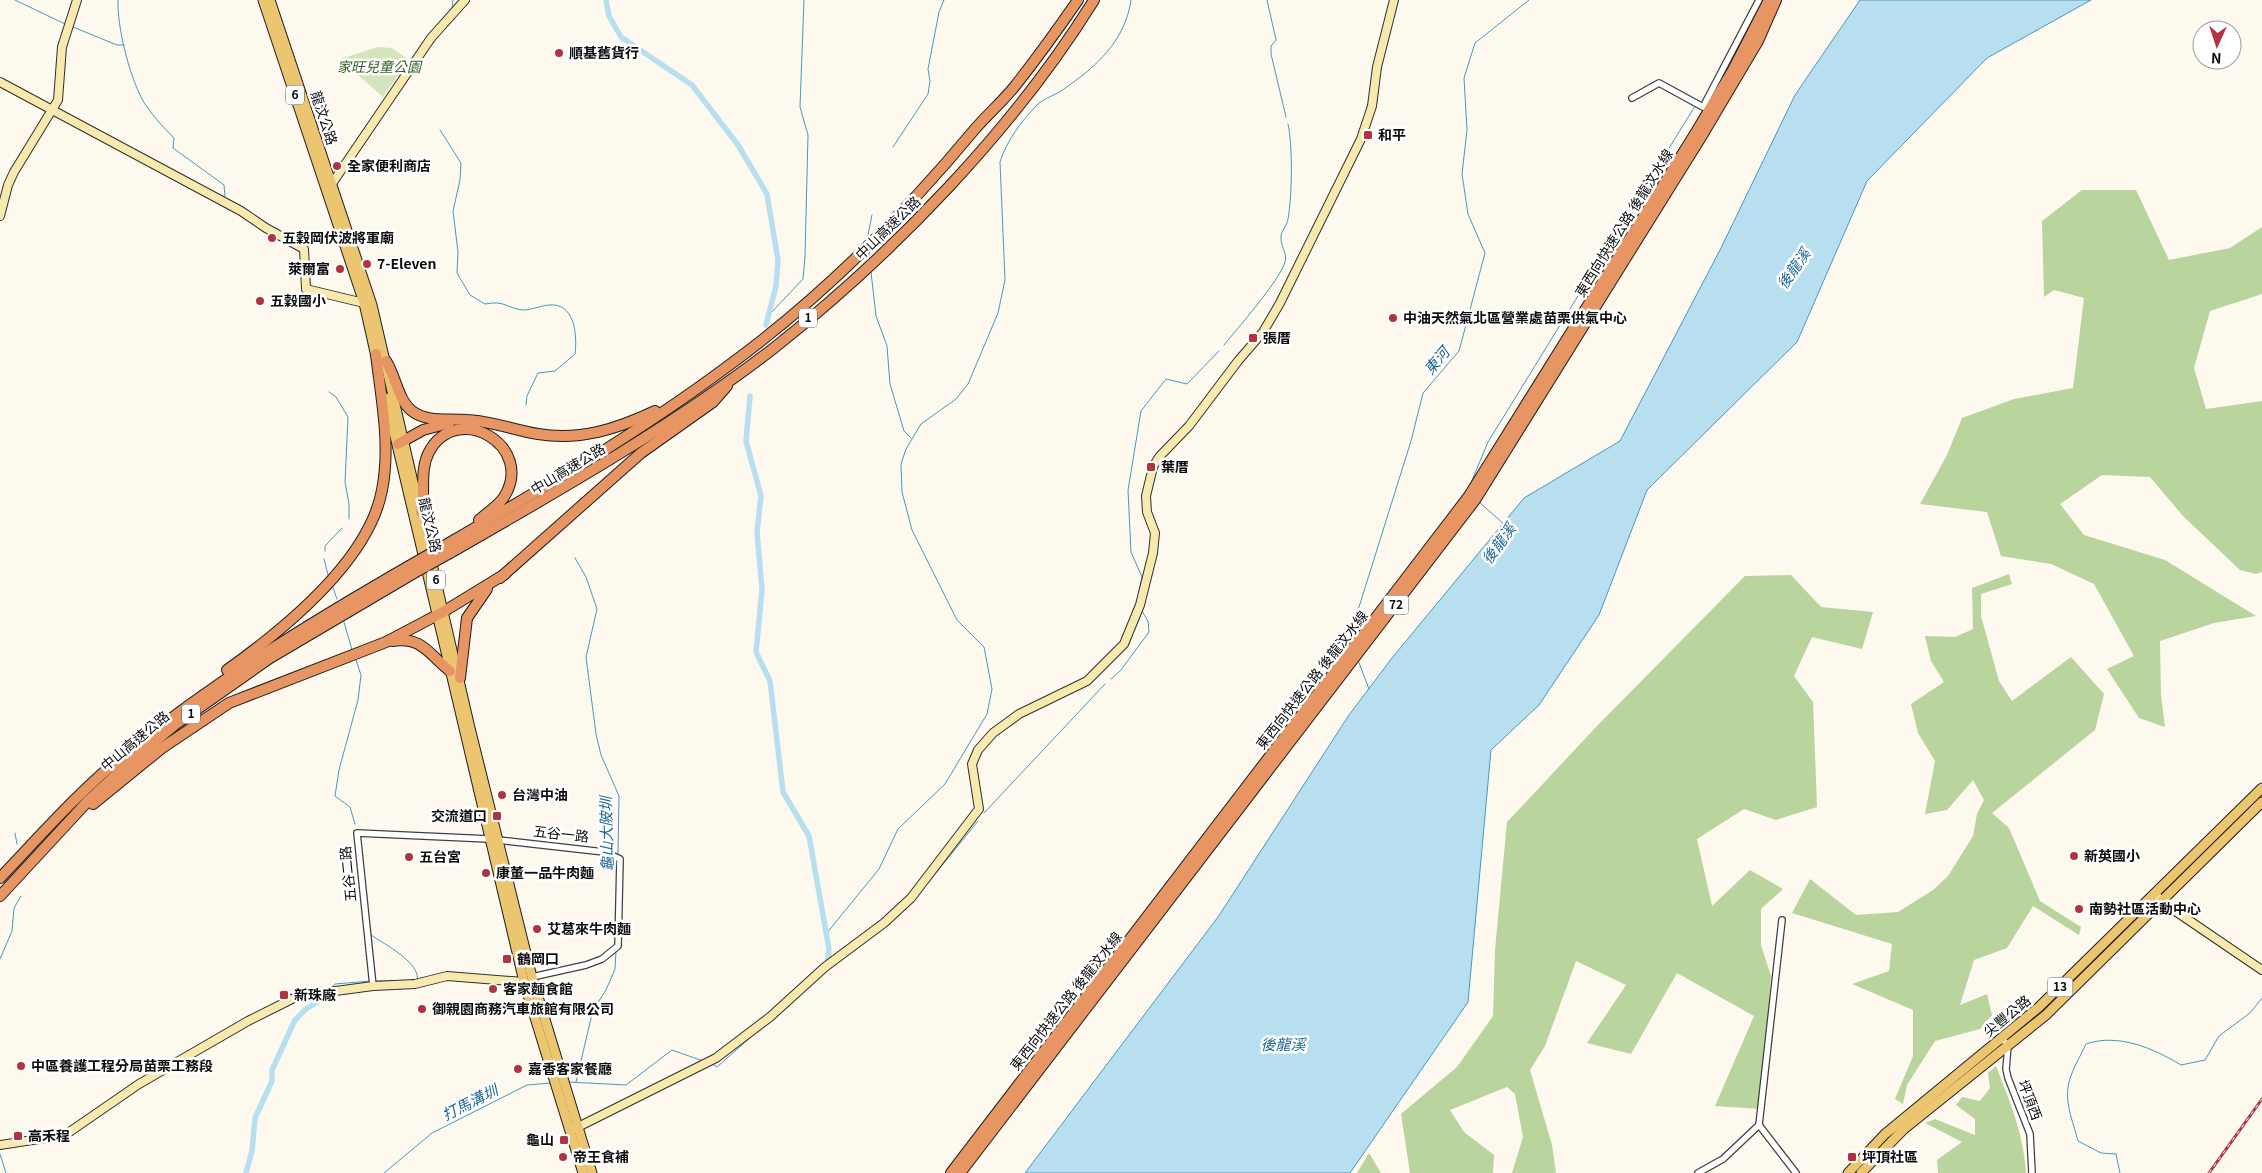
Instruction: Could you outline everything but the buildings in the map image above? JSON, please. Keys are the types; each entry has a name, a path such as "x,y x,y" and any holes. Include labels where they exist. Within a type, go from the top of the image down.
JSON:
{"highway":[{"name":"中山高速公路","path":"447,549 466,533 529,497 687,396 795,313 877,238 945,167 976,128 1014,87 1078,0"},
{"name":"中山高速公路","path":"0,896 88,800 131,761 215,696 270,658 447,549 622,452 735,376 774,347 850,284 925,211 1027,94 1094,0"},
{"name":"東西向快速公路 後龍汶水線","path":"951,1173 1469,496 1695,134 1733,70 1769,0"},
{"name":"東西向快速公路 後龍汶水線","path":"963,1171 1475,500 1701,138 1758,41 1776,0"},
{"path":"192,702 219,676 272,638 322,592 353,554 372,520 382,491 385,463 384,432 376,354"},
{"path":"386,361 394,373 403,401 418,415 428,419 467,420 537,434 582,436 609,430 687,396"},
{"path":"460,678 467,618 478,599 641,453 714,402 735,376"},
{"path":"401,442 423,430 467,420"},
{"path":"421,512 424,499 425,461 433,446 444,435 462,429 485,433 497,441 506,452 511,468 511,479 498,505 466,533"},
{"name":"中山高速公路","path":"0,878 84,793 128,752 192,702 315,620 412,570"},
{"path":"70,821 162,748 229,702 386,642 440,614 505,574"},
{"path":"386,642 401,640 420,644 429,650 450,671"},
{"path":"944,1173 961,1152 980,1134"}],"main road":[{"name":"龍汶公路","path":"263,0 283,48"},
{"name":"龍汶公路","path":"270,0 283,48 368,304 376,338 386,361 401,442 440,614 460,678 494,839"},
{"name":"龍汶公路","path":"376,338 376,354 421,512 450,671 528,979 574,1129"},
{"name":"尖豐公路","path":"1848,1173 1885,1134 2039,1008 2262,788"},
{"name":"尖豐公路","path":"1861,1173 1904,1130 2046,1015 2262,802"},
{"name":"6","path":"574,1129 583,1173"},
{"name":"6","path":"574,1129 592,1173"}],"street":[{"path":"0,216 8,185 14,172 58,100 62,47 77,0"},
{"path":"329,188 431,38 465,0"},
{"path":"574,1129 716,1058 770,1017 825,966 884,923 911,898 979,809 972,764 978,750 993,733 1019,714 1087,681 1124,644 1140,605 1153,553 1155,533 1147,512 1146,496 1153,467 1159,457 1189,426 1238,361 1263,332 1280,303 1360,139 1372,106 1377,67 1394,0"},
{"path":"1632,98 1659,84 1704,107 1759,0"},
{"path":"0,82 241,211 266,228 304,249 306,289 368,304"},
{"name":"五谷二路","path":"373,984 356,833 494,839"},
{"name":"五谷一路","path":"494,839 604,852 620,859 618,946 602,959 586,965 528,979"},
{"path":"2155,894 2162,902 2262,970"},
{"path":"1698,1173 1723,1159 1759,1125 1782,920"},
{"path":"0,1145 65,1135 139,1084 298,996 373,984 415,984 447,976 528,979"},
{"path":"2002,1038 2008,1046"},
{"name":"坪頂西","path":"2008,1046 2006,1070 2030,1134 2033,1163 2032,1173"},
{"path":"1759,1125 1796,1173"}],"green space":[{"name":"家旺兒童公園","path":"378,47 392,48 409,60 383,97 340,59"},
{"path":"2082,190 2136,190 2169,260 2230,248 2262,227 2262,294 2210,311 2194,368 2206,409 2262,401 2262,572 2256,574 2240,570 2183,516 2150,477 2102,475 2060,504 2084,535 2165,560 2256,616 2214,623 2160,641 2161,695 2165,727 2139,718 2107,669 2134,656 2094,584 2051,564 2001,556 1987,512 1920,504 1947,455 1962,418 2014,399 2073,388 2084,298 2054,290 2044,297 2042,221"},
{"path":"2009,574 2012,584 1981,594 1981,616 1999,681 2012,701 2071,657 2104,694 2095,730 1992,813 2009,828 2040,901 2081,927 2079,935 2033,906 2007,948 1974,960 1960,1005 1987,994 1992,1015 1980,1029 1935,1041 1907,1085 1903,1104 1895,1099 1913,1056 1913,1010 1852,984 1889,971 1892,944 1792,913 1810,879 1856,915 1898,912 1933,890 1948,876 1973,836 1977,814 1984,800 1973,780 1947,810 1925,814 1935,761 1918,733 1911,704 1944,682 1931,661 1925,636 1955,637 1973,629 1972,588"},
{"path":"1791,575 1821,607 1873,612 1862,649 1812,637 1794,676 1813,702 1817,807 1776,820 1744,809 1697,839 1712,906 1750,870 1783,889 1761,909 1761,945 1771,976 1761,1109 1715,1106 1754,1016 1677,973 1631,1054 1587,1043 1626,985 1576,961 1545,1046 1530,1070 1552,1145 1556,1173 1512,1173 1523,1137 1515,1094 1507,1087 1450,1110 1464,1132 1494,1155 1493,1173 1410,1173 1401,1114 1457,1067 1493,1016 1495,950 1507,822 1598,725 1745,576"},
{"path":"1996,1066 2019,1132 2026,1173 1938,1173 1937,1160 1962,1142 1925,1123 1935,1119 1975,1135 1975,1119 1956,1105 1962,1097 1980,1101 1990,1088 1988,1073"},
{"path":"1369,1153 1381,1173 1357,1173"}],"water":[{"name":"後龍溪","path":"1860,0 2091,0 1987,58 1867,181 1797,342 1647,490 1599,615 1539,705 1491,750 1468,1002 1350,1173 1025,1173 1218,917 1349,715 1392,658 1524,498 1620,441 1720,250 1795,95"}],"waterway":[{"path":"15,0 65,24"},
{"path":"118,0 118,11 125,50 142,99 152,114 174,138 173,148 224,185 225,197"},
{"name":"龜山大陂圳","path":"452,9 453,0"},
{"path":"606,0 609,16 621,37 692,85 738,145 767,194 778,260 776,286 766,325"},
{"path":"769,315 803,279 808,135 800,107 804,0"},
{"path":"893,147 928,94 930,81 928,69 939,12 944,0"},
{"path":"826,934 879,869 898,829 945,784 987,714 992,689 984,647 957,620 912,530 902,492 901,464 906,449 921,424 956,399 968,384 998,313 1005,280 1000,162 1006,147 1020,124 1037,105 1061,91 1088,71 1108,51 1123,28 1131,0"},
{"path":"1267,0 1276,40 1271,46 1271,54 1286,117"},
{"name":"東河","path":"1352,642 1350,637 1411,441 1423,393 1459,351 1485,253 1468,214 1462,174 1467,130 1464,78 1475,43 1529,0"},
{"path":"73,27 117,45 124,45"},
{"path":"1470,485 1488,442 1695,106"},
{"path":"1224,345 1267,292 1286,259 1281,237 1287,222 1290,198 1291,158 1288,124"},
{"name":"龜山大陂圳","path":"440,130 461,163 460,180 453,211 458,252 457,273 470,295 485,304 497,303 523,310 554,305 567,311 574,324 575,354 555,371 538,373 527,396 526,405"},
{"path":"867,240 872,215"},
{"path":"869,252 870,260"},
{"path":"871,272 876,316 887,346 890,384 904,431 911,438"},
{"path":"1137,601 1142,577 1131,552 1128,490 1141,411 1166,379 1187,384 1219,351"},
{"path":"329,392 336,397 348,417 345,482 349,504 349,519"},
{"path":"750,396 746,441 761,496 757,532 762,590 756,652 770,681 783,792 809,836 829,949 827,966"},
{"path":"1479,502 1504,524"},
{"path":"325,551 325,546 342,528"},
{"name":"龜山大陂圳","path":"575,558 586,577 597,609 586,657 596,734 601,755 619,796 618,854"},
{"path":"324,559 328,575"},
{"path":"332,585 337,599"},
{"path":"1111,679 1121,670 1149,632 1148,621 1142,611"},
{"path":"344,622 352,650"},
{"path":"355,824 350,807 335,796 339,770 358,700 361,675 356,660"},
{"name":"東河","path":"1358,660 1369,689"},
{"path":"984,813 1105,684"},
{"path":"883,929 914,900 978,821"},
{"path":"15,833 17,844"},
{"path":"0,959 12,931 14,908 21,896"},
{"path":"371,935 408,961 414,967 417,981"},
{"name":"龜山大陂圳","path":"576,1082 593,1010 606,990 615,969 616,951"},
{"path":"332,988 335,984 371,981"},
{"path":"375,981 396,981"},
{"path":"246,1173 252,1151 255,1118 272,1081 272,1070 295,1020 306,1009 325,997"},
{"path":"2120,1173 2116,1154 2101,1153 2078,1141 2070,1114 2067,1094 2069,1082 2086,1044 2110,1040 2123,1041 2147,1048 2181,1065 2205,1060 2219,1036 2250,1013 2262,998"},
{"name":"打馬溝圳","path":"712,1064 717,1067 760,1029"},
{"name":"打馬溝圳","path":"568,1082 626,1085 672,1050 703,1061"},
{"name":"打馬溝圳","path":"384,1173 432,1133 527,1085 552,1083"},
{"path":"0,1154 6,1173"}],"railway":[{"path":"2209,1173 2262,1099"}],"place":[{"name":"順基舊貨行","path":"559,53"},
{"name":"和平","path":"1368,135"},
{"name":"全家便利商店","path":"337,166"},
{"name":"五穀岡伏波將軍廟","path":"272,238"},
{"name":"7-Eleven","path":"367,264"},
{"name":"萊爾富","path":"340,269"},
{"name":"五穀國小","path":"260,301"},
{"name":"中油天然氣北區營業處苗栗供氣中心","path":"1393,318"},
{"name":"張厝","path":"1253,338"},
{"name":"葉厝","path":"1151,467"},
{"name":"台灣中油","path":"502,795"},
{"name":"交流道口","path":"497,816"},
{"name":"新英國小","path":"2074,856"},
{"name":"五台宮","path":"409,857"},
{"name":"康董一品牛肉麵","path":"486,873"},
{"name":"南勢社區活動中心","path":"2079,909"},
{"name":"艾葛來牛肉麵","path":"537,929"},
{"name":"鶴岡口","path":"507,959"},
{"name":"客家麵食館","path":"493,989"},
{"name":"新珠廠","path":"284,995"},
{"name":"御親園商務汽車旅館有限公司","path":"422,1009"},
{"name":"中區養護工程分局苗栗工務段","path":"21,1066"},
{"name":"嘉香客家餐廳","path":"518,1069"},
{"name":"高禾程","path":"18,1136"},
{"name":"龜山","path":"564,1140"},
{"name":"帝王食補","path":"563,1157"},
{"name":"坪頂社區","path":"1852,1157"}]}
